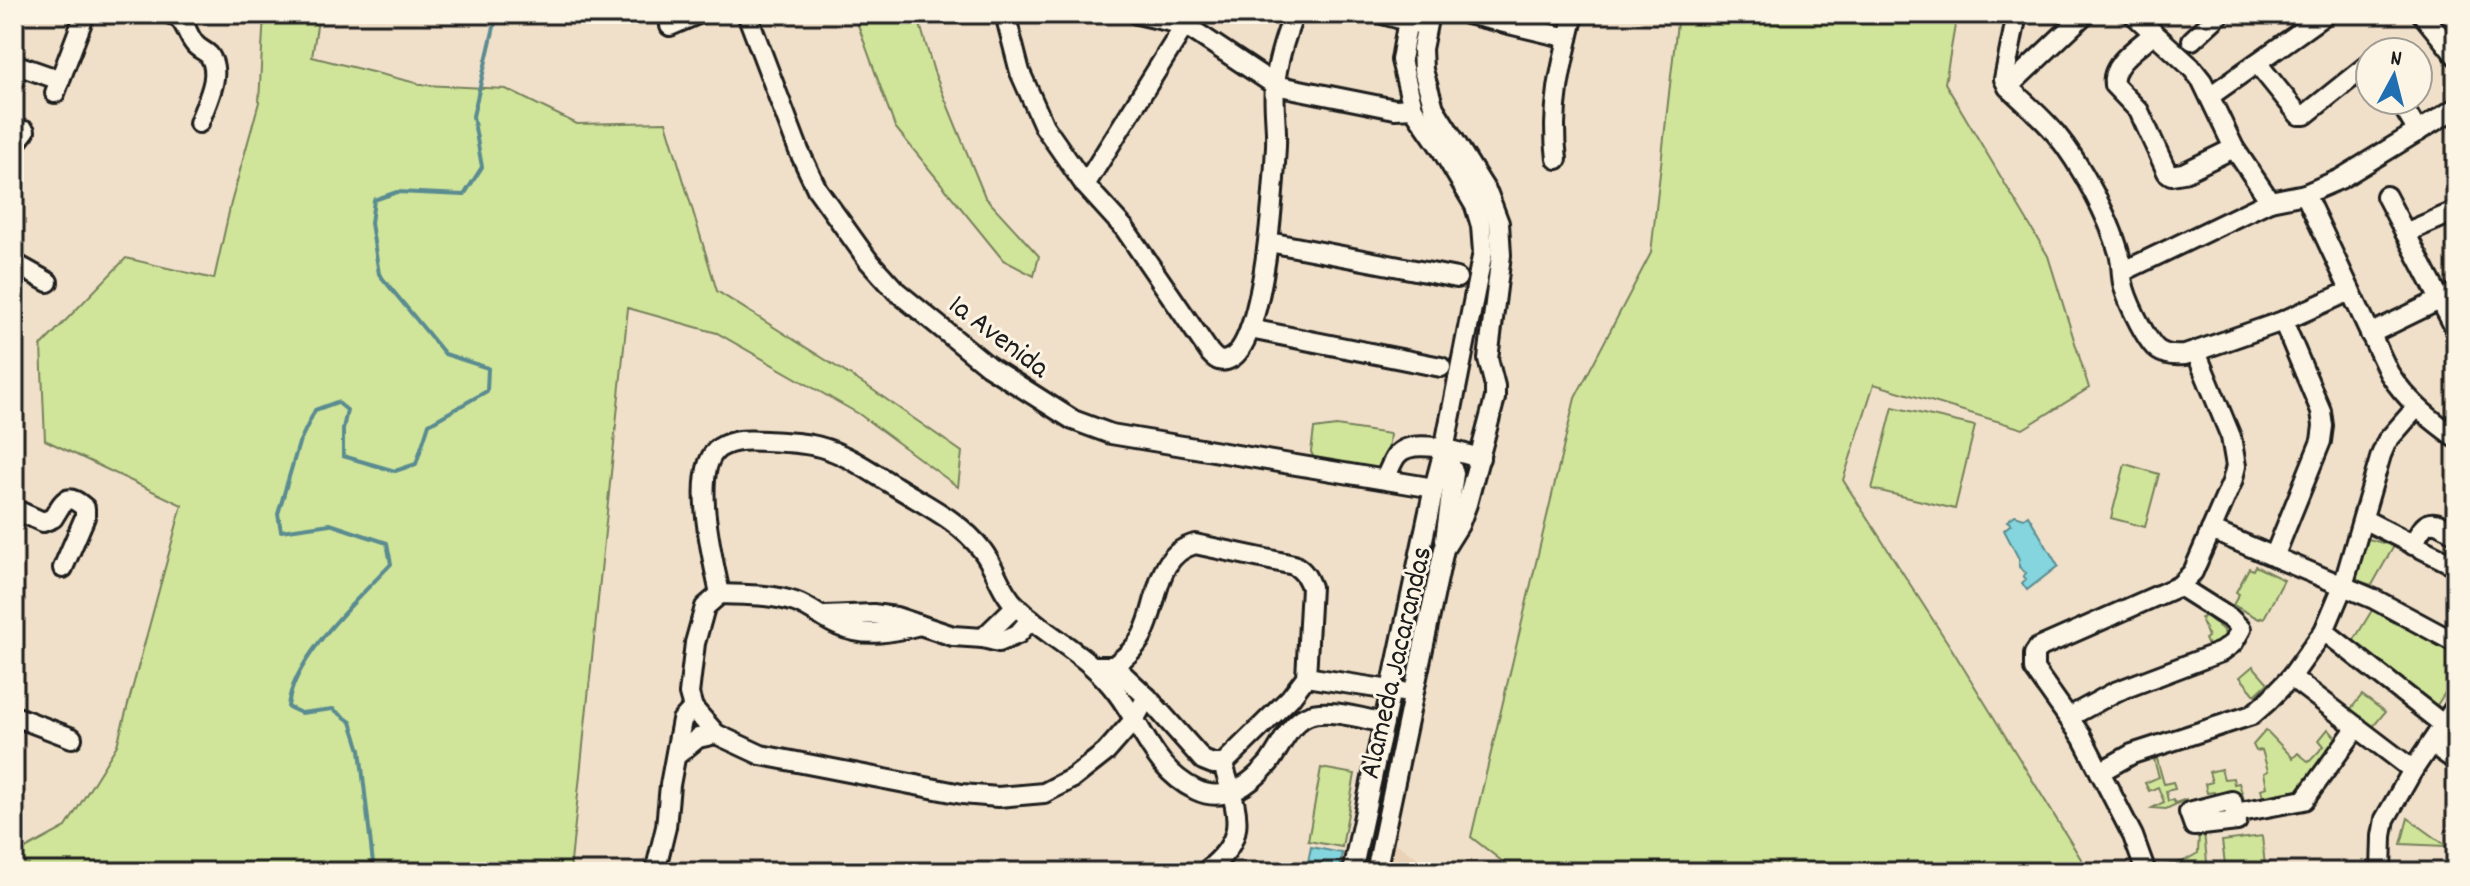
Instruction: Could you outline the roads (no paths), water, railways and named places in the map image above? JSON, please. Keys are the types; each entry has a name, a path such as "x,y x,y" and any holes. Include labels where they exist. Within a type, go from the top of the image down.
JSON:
{"street":[{"path":"14,64 57,87 85,14"},
{"path":"171,14 182,20 194,43 205,50 214,63 213,83 199,123"},
{"path":"670,26 698,14"},
{"name":"1a Avenida","path":"747,14 799,151 817,189 868,260 896,291 988,366 1073,420 1111,434 1434,488"},
{"path":"1005,14 1020,72 1044,126 1085,185 1125,229 1217,360 1224,362 1236,356 1244,346 1269,242 1276,143 1275,85 1284,41 1294,14"},
{"path":"1137,14 1185,25 1275,85 1395,109 1413,108"},
{"path":"1382,14 1427,20"},
{"path":"1467,14 1568,38"},
{"path":"1557,159 1553,131 1555,103 1574,14"},
{"path":"2017,14 2004,79 2008,87 2057,134 2074,160 2108,221 2120,255 2124,287 2152,344 2159,351 2171,356 2196,352 2283,321 2350,291"},
{"path":"2008,87 2085,14"},
{"path":"2133,14 2191,67 2210,96 2234,148 2270,201"},
{"path":"2192,40 2220,14"},
{"path":"2210,96 2326,14"},
{"path":"2422,14 2456,56"},
{"name":"Alameda Jacarandas","path":"1352,872 1444,450 1483,252 1481,226 1475,206 1413,108 1401,60 1408,17"},
{"name":"Alameda Jacarandas","path":"1376,872 1444,549 1459,525 1495,398 1488,359 1501,255 1499,223 1488,194 1434,108 1423,70 1422,49 1427,20"},
{"path":"1085,185 1185,25"},
{"path":"2153,34 2117,67 2112,80 2146,122 2167,172 2171,175 2183,173 2234,148"},
{"path":"2257,63 2299,115 2305,115 2354,76"},
{"path":"2122,272 2270,201 2305,194 2340,179 2456,108"},
{"path":"2408,116 2418,132"},
{"path":"2305,194 2389,373 2416,408 2456,438"},
{"path":"2386,196 2405,233 2448,296 2456,330"},
{"path":"2405,233 2456,211"},
{"path":"1269,242 1457,278"},
{"path":"14,263 48,282"},
{"path":"2370,334 2448,296"},
{"path":"1469,321 1474,328 1485,328 1494,315"},
{"path":"2274,557 2321,441 2323,426 2321,411 2283,321"},
{"path":"1250,329 1441,367"},
{"path":"2146,872 2133,836 2082,737 2034,669 2034,654 2038,648 2179,586 2193,572 2236,466 2231,437 2196,352"},
{"path":"1458,380 1468,376 1479,378 1495,398"},
{"path":"2100,772 2132,754 2252,715 2291,677 2324,631 2343,586 2387,441 2416,408"},
{"path":"720,594 705,513 706,476 710,459 720,447 745,439 821,447 863,467 947,518 981,549 1016,606 1031,619 1104,669 1147,697 1203,760 1223,764 1290,698 1306,677 1311,587 1304,571 1294,565 1195,544 1181,548 1169,560 1162,574 1142,636 1131,653 1104,669"},
{"path":"1385,478 1397,455 1419,445 1480,458"},
{"path":"1444,450 1454,473 1444,549"},
{"path":"14,509 43,522 53,518 65,500 70,498 85,508 85,517 63,568"},
{"path":"2363,519 2456,566"},
{"path":"2413,545 2421,528 2429,523 2438,523 2456,534"},
{"path":"2211,530 2374,599 2456,643"},
{"path":"2069,717 2115,692 2221,652 2233,643 2241,629 2231,619 2179,586"},
{"path":"1031,619 1008,640 953,636 920,625 880,634 837,626 825,616 795,602 774,597 720,594 705,607 695,643 689,694 693,708 716,734 761,755 962,794 998,797 1044,793 1073,778 1106,752 1134,720 1147,697"},
{"path":"983,638 1016,606"},
{"path":"2324,631 2444,725"},
{"path":"1104,669 1150,750 1182,782 1199,792 1231,793 1246,785 1269,763 1287,735 1305,716 1332,714 1384,723"},
{"path":"1306,677 1414,694"},
{"path":"2291,677 2413,770"},
{"path":"2381,872 2385,819 2456,706"},
{"path":"655,872 666,827 682,720 693,708"},
{"path":"14,716 72,738"},
{"path":"2235,813 2304,800 2357,727"},
{"path":"677,755 698,738 716,734"},
{"path":"2432,744 2456,761"},
{"path":"1213,869 1232,845 1237,832 1237,820 1223,764"}],"water":[{"path":"2015,515 2024,518 2028,515 2058,566 2027,590 2022,583 2026,573 2019,567 2019,559 2004,530 2011,524 2007,521"},
{"path":"1311,847 1342,853 1339,872 1306,872"}],"waterway":[{"path":"374,872 360,750 351,722 333,709 301,713 288,707 292,688 314,649 391,564 387,543 330,524 281,531 278,514 299,443 315,410 337,402 347,410 343,456 395,471 416,464 429,424 487,391 488,368 445,354 379,274 371,223 374,200 397,192 464,195 482,167 473,116 497,14"}]}
